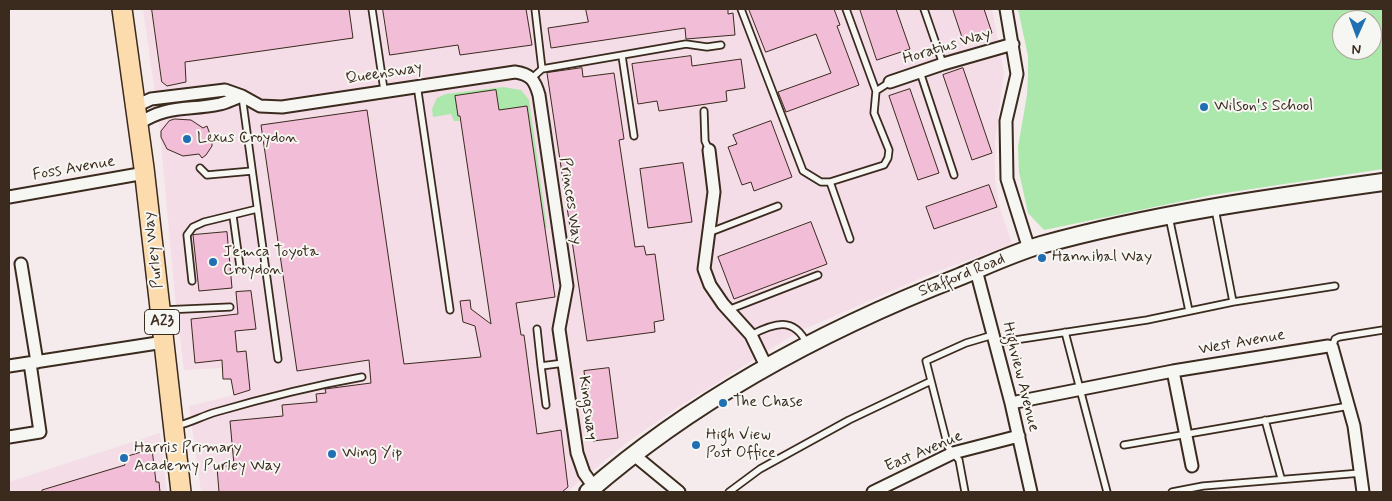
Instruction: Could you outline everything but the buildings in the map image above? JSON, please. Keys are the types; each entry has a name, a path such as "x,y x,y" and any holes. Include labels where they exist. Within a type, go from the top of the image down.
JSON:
{"highway":[{"name":"Purley Way","path":"122,9 145,174 181,492"}],"main road":[{"name":"Stafford Road","path":"591,490 684,418 766,366 807,344 889,306 1029,249 1214,207 1383,182"}],"street":[{"path":"1006,9 1017,74 1006,121 1007,179 1029,249"},
{"name":"Horatius Way","path":"890,82 943,64 1013,44"},
{"name":"Queensway","path":"137,115 151,99 225,90 242,96 260,106 282,107 417,85 516,72 528,74 532,78"},
{"name":"Princes Way","path":"532,78 539,95 567,286 560,328"},
{"path":"137,115 220,104 242,96"},
{"path":"708,150 714,192 704,269 710,285 728,310 751,335 766,366"},
{"name":"Foss Avenue","path":"9,198 145,174"},
{"path":"9,436 40,432 34,362 21,264"},
{"name":"Highview Avenue","path":"976,270 1011,403 1031,492"},
{"name":"Kingsway","path":"560,328 577,454 591,490"},
{"path":"9,366 164,342"},
{"name":"West Avenue","path":"1011,403 1173,371 1312,348 1332,348"},
{"path":"1332,348 1348,406 1363,492"},
{"path":"1173,371 1192,466"},
{"name":"East Avenue","path":"873,492 953,454 1019,436"},
{"path":"634,455 679,492"}],"lane":[{"path":"372,9 384,90"},
{"path":"535,9 542,69"},
{"path":"741,9 803,171 820,182 830,182 884,165 888,158 889,150 874,113 876,90 846,9"},
{"path":"924,9 943,64"},
{"path":"532,78 542,69 622,56 630,52 686,44 707,47 721,45"},
{"path":"622,56 634,136"},
{"path":"920,72 954,175"},
{"path":"876,90 890,82"},
{"path":"417,85 450,310"},
{"path":"242,96 278,359"},
{"path":"704,111 705,141 708,150"},
{"path":"200,168 207,174 252,171"},
{"path":"830,182 850,239"},
{"path":"708,233 778,206"},
{"path":"1214,207 1233,302"},
{"path":"192,281 187,236 193,227 204,222 257,209"},
{"path":"233,216 240,267"},
{"path":"1169,216 1189,311"},
{"path":"728,310 818,275"},
{"path":"965,492 959,460 948,447 926,365 928,360 994,339 1065,332 1147,320 1233,302 1335,286"},
{"path":"161,310 230,307"},
{"path":"751,335 774,326 786,324 799,329 807,344"},
{"path":"536,329 546,405"},
{"path":"1332,348 1335,339 1339,337 1383,330"},
{"path":"1065,332 1082,389 1107,492"},
{"path":"541,366 564,363"},
{"path":"174,427 193,422 213,413 303,388 362,377"},
{"path":"728,492 760,469 849,420 931,381"},
{"path":"1124,445 1348,406"},
{"path":"1265,420 1281,478"},
{"path":"1172,492 1203,486 1281,478 1361,473"}],"shaded area":[{"path":"143,9 992,9 1004,73 995,141 995,180 1000,208 1012,244 933,273 798,332 683,404 629,441 567,492 201,492 189,406 234,395 231,379 223,379 222,368 184,370 175,297 159,122"},
{"name":"Harris Primary Academy Purley Way","path":"160,433 167,492 9,492 9,482"}],"green space":[{"name":"Wilson's School","path":"1018,9 1383,9 1383,169 1212,195 1044,230 1028,213 1019,172 1018,147 1027,95 1028,56"},
{"path":"503,87 521,90 529,100 547,228 545,228 527,106 499,110 496,90 458,116 460,121 454,121 451,114 433,117 432,109 437,98 446,94"}],"place":[{"name":"Wilson's School","path":"1204,107"},
{"name":"Lexus Croydon","path":"187,139"},
{"name":"Hannibal Way","path":"1042,258"},
{"name":"Jemca Toyota Croydon","path":"213,262"},
{"name":"The Chase","path":"723,403"},
{"name":"High View Post Office","path":"696,445"},
{"name":"Wing Yip","path":"332,454"},
{"name":"Harris Primary Academy Purley Way","path":"124,458"}]}
